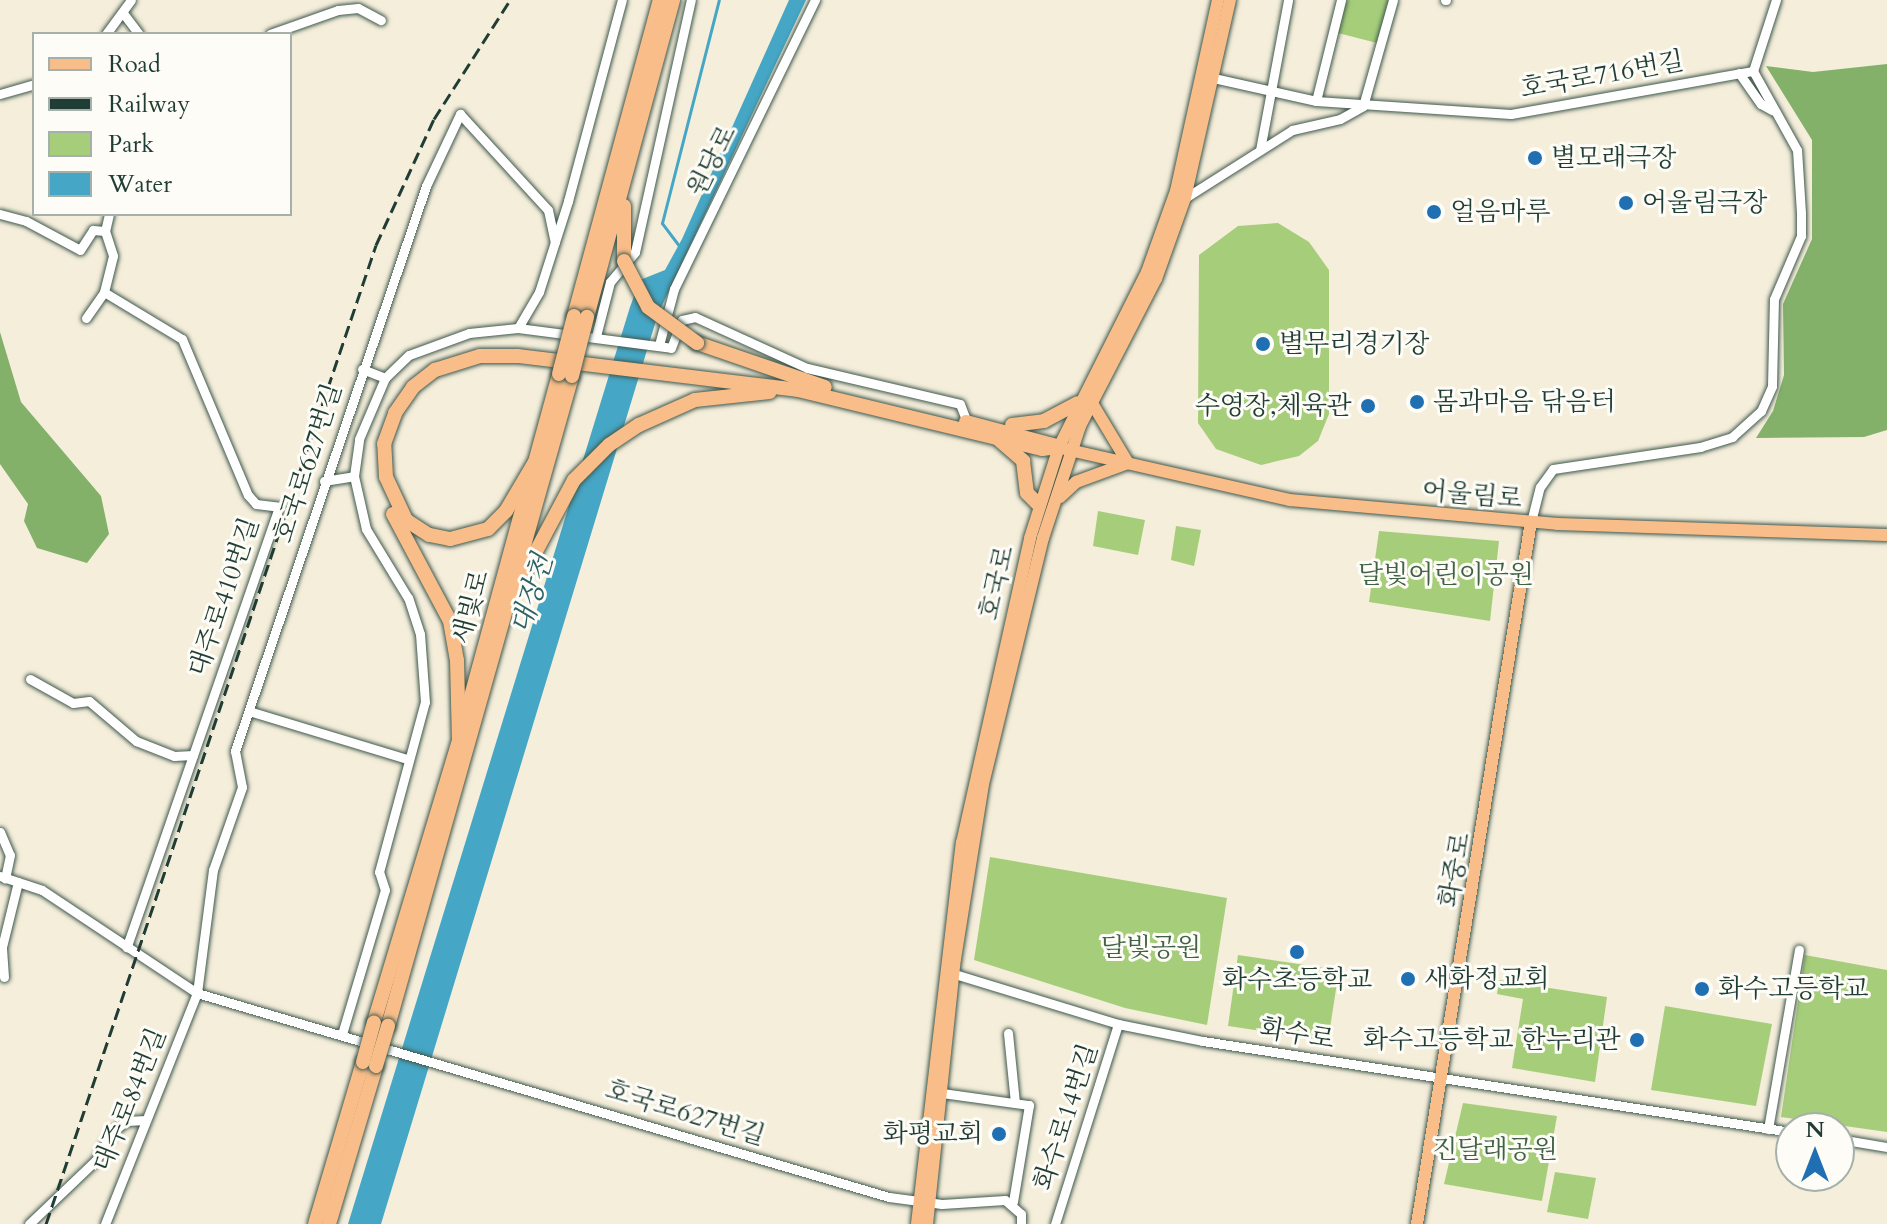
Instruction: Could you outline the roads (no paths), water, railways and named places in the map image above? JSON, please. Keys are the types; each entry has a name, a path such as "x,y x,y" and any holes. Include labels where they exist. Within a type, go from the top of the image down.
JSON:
{"highway":[{"name":"새빛로","path":"329,1224 344,1152 369,1064 510,604 660,0"},
{"name":"새빛로","path":"580,316 624,183 673,0"},
{"path":"624,183 624,261 648,307 697,343 851,393 999,433 1023,461 1027,493 1047,505"},
{"path":"459,740 457,660 450,621 383,493 379,441 390,409 407,382 454,353 517,349 584,360"},
{"path":"536,460 506,511 488,529 450,539 429,535 406,520 386,477 384,444 395,413 413,387 453,361 518,356 584,360 851,393"},
{"path":"684,370 798,390 1065,449"},
{"name":"새빛로","path":"381,1024 536,460 566,375"},
{"path":"510,604 550,517 574,480 609,445 667,410 695,400 798,390"},
{"path":"999,433 1044,421 1085,403"},
{"name":"새빛로","path":"315,1224 344,1152"}],"main road":[{"name":"호국로","path":"1085,403 1156,279 1185,198 1208,77 1218,0"},
{"name":"호국로","path":"927,1224 925,1203 973,782 1047,505 1065,449 1147,272 1176,191 1230,0"},
{"path":"1047,505 1076,482 1128,463 1085,403"},
{"name":"어울림로","path":"1065,449 1290,500 1531,522 1887,535"},
{"name":"화중로","path":"1417,1224 1531,522"},
{"name":"호국로","path":"917,1224 925,1203 942,1093 949,973"}],"street":[{"path":"108,32 131,0"},
{"path":"518,328 539,292 555,242 605,76 622,0"},
{"path":"596,336 610,282 635,252 691,0"},
{"name":"원당로","path":"657,344 674,289 815,0"},
{"path":"1260,150 1268,91 1288,0"},
{"path":"1316,101 1341,0"},
{"path":"1185,198 1307,123 1340,119 1363,106 1393,0"},
{"path":"1531,522 1540,487 1553,469 1700,447 1732,437 1761,411 1772,386 1774,299 1801,236 1797,150 1753,71 1776,0"},
{"path":"276,32 338,10 358,8 381,20"},
{"path":"123,13 137,32"},
{"name":"호국로716번길","path":"1208,77 1316,101 1511,114 1753,71"},
{"path":"1739,73 1761,104 1772,110"},
{"path":"0,94 32,85"},
{"name":"호국로627번길","path":"197,993 213,870 242,787 235,751 426,186 460,114 548,210 555,242"},
{"path":"0,214 26,221 80,250 93,230 105,231"},
{"path":"86,318 104,292 113,256 105,231 109,216"},
{"name":"대주로410번길","path":"104,292 182,339 248,495 256,504 279,507 127,947"},
{"path":"0,832 10,855 2,877 42,890 197,993 342,1034 385,890 379,872 407,759 425,702 426,661 408,598 366,529 354,476 359,439 385,378 409,355 433,343 518,328 609,337 671,348 682,320 695,317 807,368 960,404 967,422"},
{"path":"362,369 385,378"},
{"path":"324,481 354,476"},
{"path":"30,679 73,703 89,701 129,730 136,741 174,756 193,755"},
{"path":"249,711 407,759"},
{"path":"4,977 2,947 18,882"},
{"path":"1768,1129 1799,950"},
{"name":"화수로","path":"949,973 1118,1024 1442,1080 1775,1130"},
{"name":"대주로84번길","path":"105,1224 197,993"},
{"name":"화수로14번길","path":"1055,1224 1118,1024"},
{"path":"1008,1033 1015,1103"},
{"name":"호국로627번길","path":"342,1034 925,1203"},
{"path":"942,1093 1029,1105 1013,1202 1021,1214 1021,1224"},
{"path":"29,1224 96,1160 112,1132 126,1121 146,1120"},
{"path":"1855,1142 1887,1147"},
{"path":"925,1203 1013,1202"}],"water":[{"path":"789,0 806,0 658,314 381,1224 348,1224 630,307 640,280 665,270 682,239"}],"waterway":[{"path":"680,247 662,223 719,0"}],"railway":[{"path":"46,1224 376,245 434,119 510,0"}],"place":[{"name":"별모래극장","path":"1535,158"},
{"name":"어울림극장","path":"1626,203"},
{"name":"얼음마루","path":"1434,212"},
{"name":"별무리경기장","path":"1263,344"},
{"name":"몸과마음 닦음터","path":"1417,402"},
{"name":"수영장,체육관","path":"1368,406"},
{"name":"화수초등학교","path":"1297,952"},
{"name":"새화정교회","path":"1408,979"},
{"name":"화수고등학교","path":"1702,989"},
{"name":"화수고등학교 한누리관","path":"1637,1040"},
{"name":"화평교회","path":"999,1134"}],"park label":[{"name":"달빛어린이공원","path":"1446,575"},
{"name":"달빛공원","path":"1151,948"},
{"name":"진달래공원","path":"1495,1150"}],"water label":[{"name":"대장천","path":"532,594"}]}
